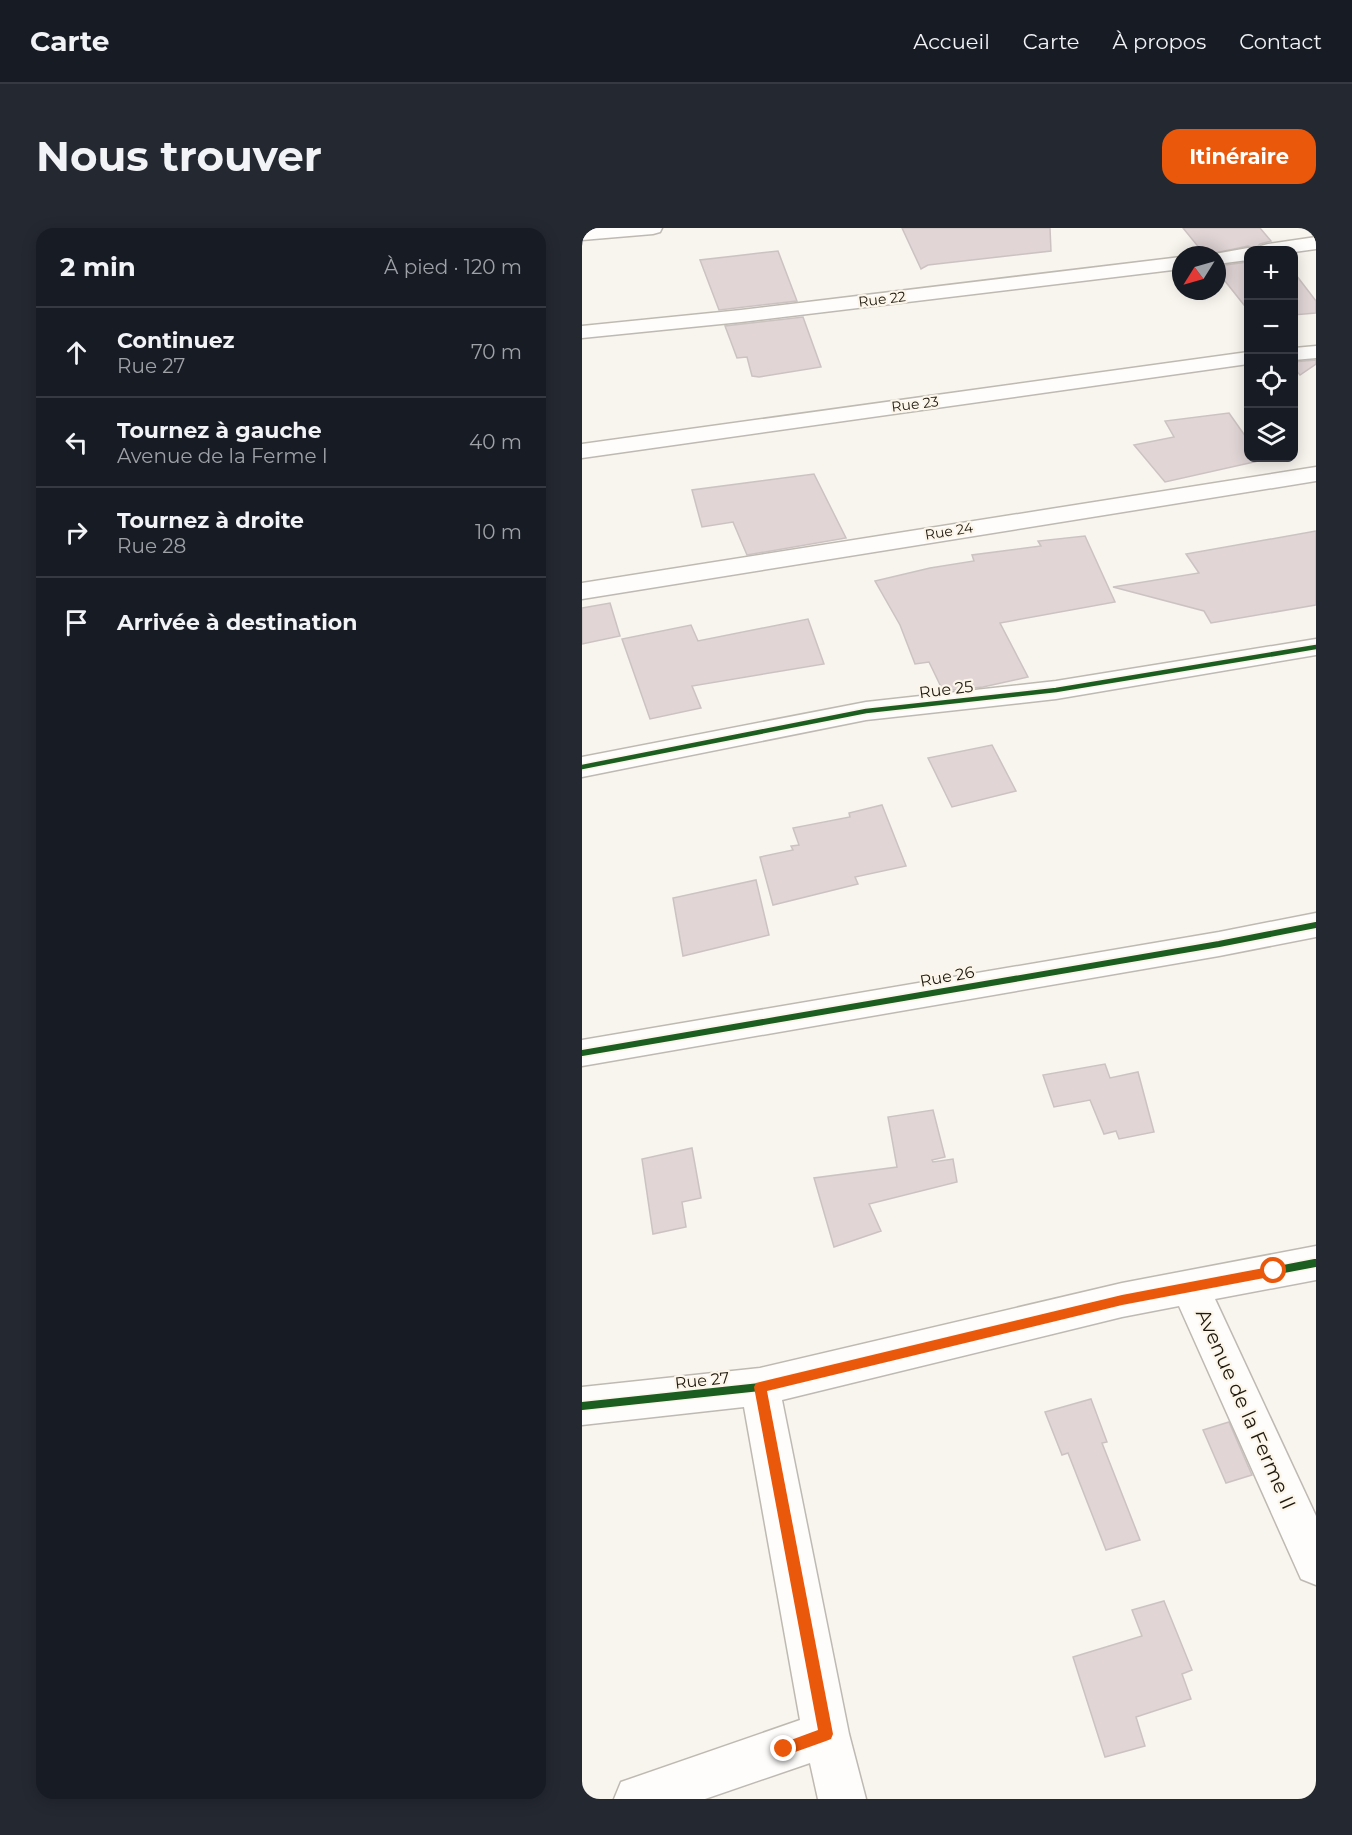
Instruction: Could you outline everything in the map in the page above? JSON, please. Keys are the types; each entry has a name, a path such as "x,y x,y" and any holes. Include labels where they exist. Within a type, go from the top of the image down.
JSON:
{"street":[{"path":"582,234 652,228"},
{"path":"1295,246 1316,243"},
{"path":"1226,257 1244,255"},
{"name":"Rue 22","path":"582,332 741,316 1172,264"},
{"path":"1298,354 1316,352"},
{"name":"Rue 23","path":"582,451 1244,359"},
{"name":"Rue 24","path":"582,591 806,553 1316,474"},
{"name":"Rue 25","path":"582,767 866,711 1056,690 1235,659 1316,648"},
{"name":"Rue 26","path":"582,1053 1219,944 1316,925"},
{"name":"Rue 27","path":"582,1406 760,1387 1122,1300 1316,1263"},
{"name":"Avenue de la Ferme II","path":"1190,1287 1316,1564"},
{"path":"760,1387 826,1734 842,1799"},
{"path":"638,1799 826,1734"}],"building":[{"path":"902,228 1050,228 1051,251 928,265 921,269"},
{"path":"1183,228 1260,228 1271,241 1258,246 1244,246 1226,251 1226,246 1198,246"},
{"path":"778,251 797,301 719,310 700,260"},
{"path":"1244,263 1244,305 1226,282 1226,265"},
{"path":"1298,278 1316,301 1316,313 1298,315"},
{"path":"803,317 821,367 759,377 752,376 747,357 737,358 725,326"},
{"path":"1316,360 1316,364 1300,375 1298,362"},
{"path":"1229,413 1244,434 1244,462 1254,462 1165,482 1134,445 1174,437 1165,421"},
{"path":"814,474 846,538 747,555 733,522 702,527 692,490"},
{"path":"1316,531 1316,605 1211,623 1204,611 1113,587 1199,573 1186,554"},
{"path":"1085,536 1115,602 1000,623 1028,677 983,687 943,691 929,662 915,664 900,625 875,581 930,568 974,561 972,555 1041,546 1038,541"},
{"path":"610,603 620,636 582,644 582,608"},
{"path":"808,619 824,664 692,686 701,708 650,719 622,639 691,625 698,641"},
{"path":"992,745 1016,791 952,807 928,758"},
{"path":"882,805 906,866 855,877 858,884 773,905 760,857 793,850 791,846 799,845 793,828 850,817 849,813"},
{"path":"756,880 769,935 683,956 673,898"},
{"path":"1105,1064 1110,1078 1138,1072 1154,1132 1119,1139 1116,1131 1104,1134 1090,1100 1054,1107 1043,1075"},
{"path":"933,1110 945,1157 932,1160 933,1162 953,1159 957,1182 869,1204 881,1231 834,1247 814,1178 897,1167 888,1117"},
{"path":"692,1148 701,1198 682,1202 686,1227 653,1234 642,1159"},
{"path":"1091,1399 1107,1442 1102,1443 1140,1540 1106,1550 1068,1453 1062,1455 1045,1412"},
{"path":"1229,1422 1252,1475 1226,1483 1203,1430"},
{"path":"1164,1601 1192,1670 1182,1674 1191,1699 1136,1717 1145,1746 1105,1757 1073,1657 1142,1636 1132,1610"}],"cycle path":[{"path":"582,767 866,711 1056,690 1316,647"},
{"path":"582,1053 1219,944 1316,925"},
{"path":"582,1406 760,1387 1122,1300 1316,1263"}],"route":[{"path":"784,1749 826,1734 760,1387 1122,1300 1274,1271"}]}
